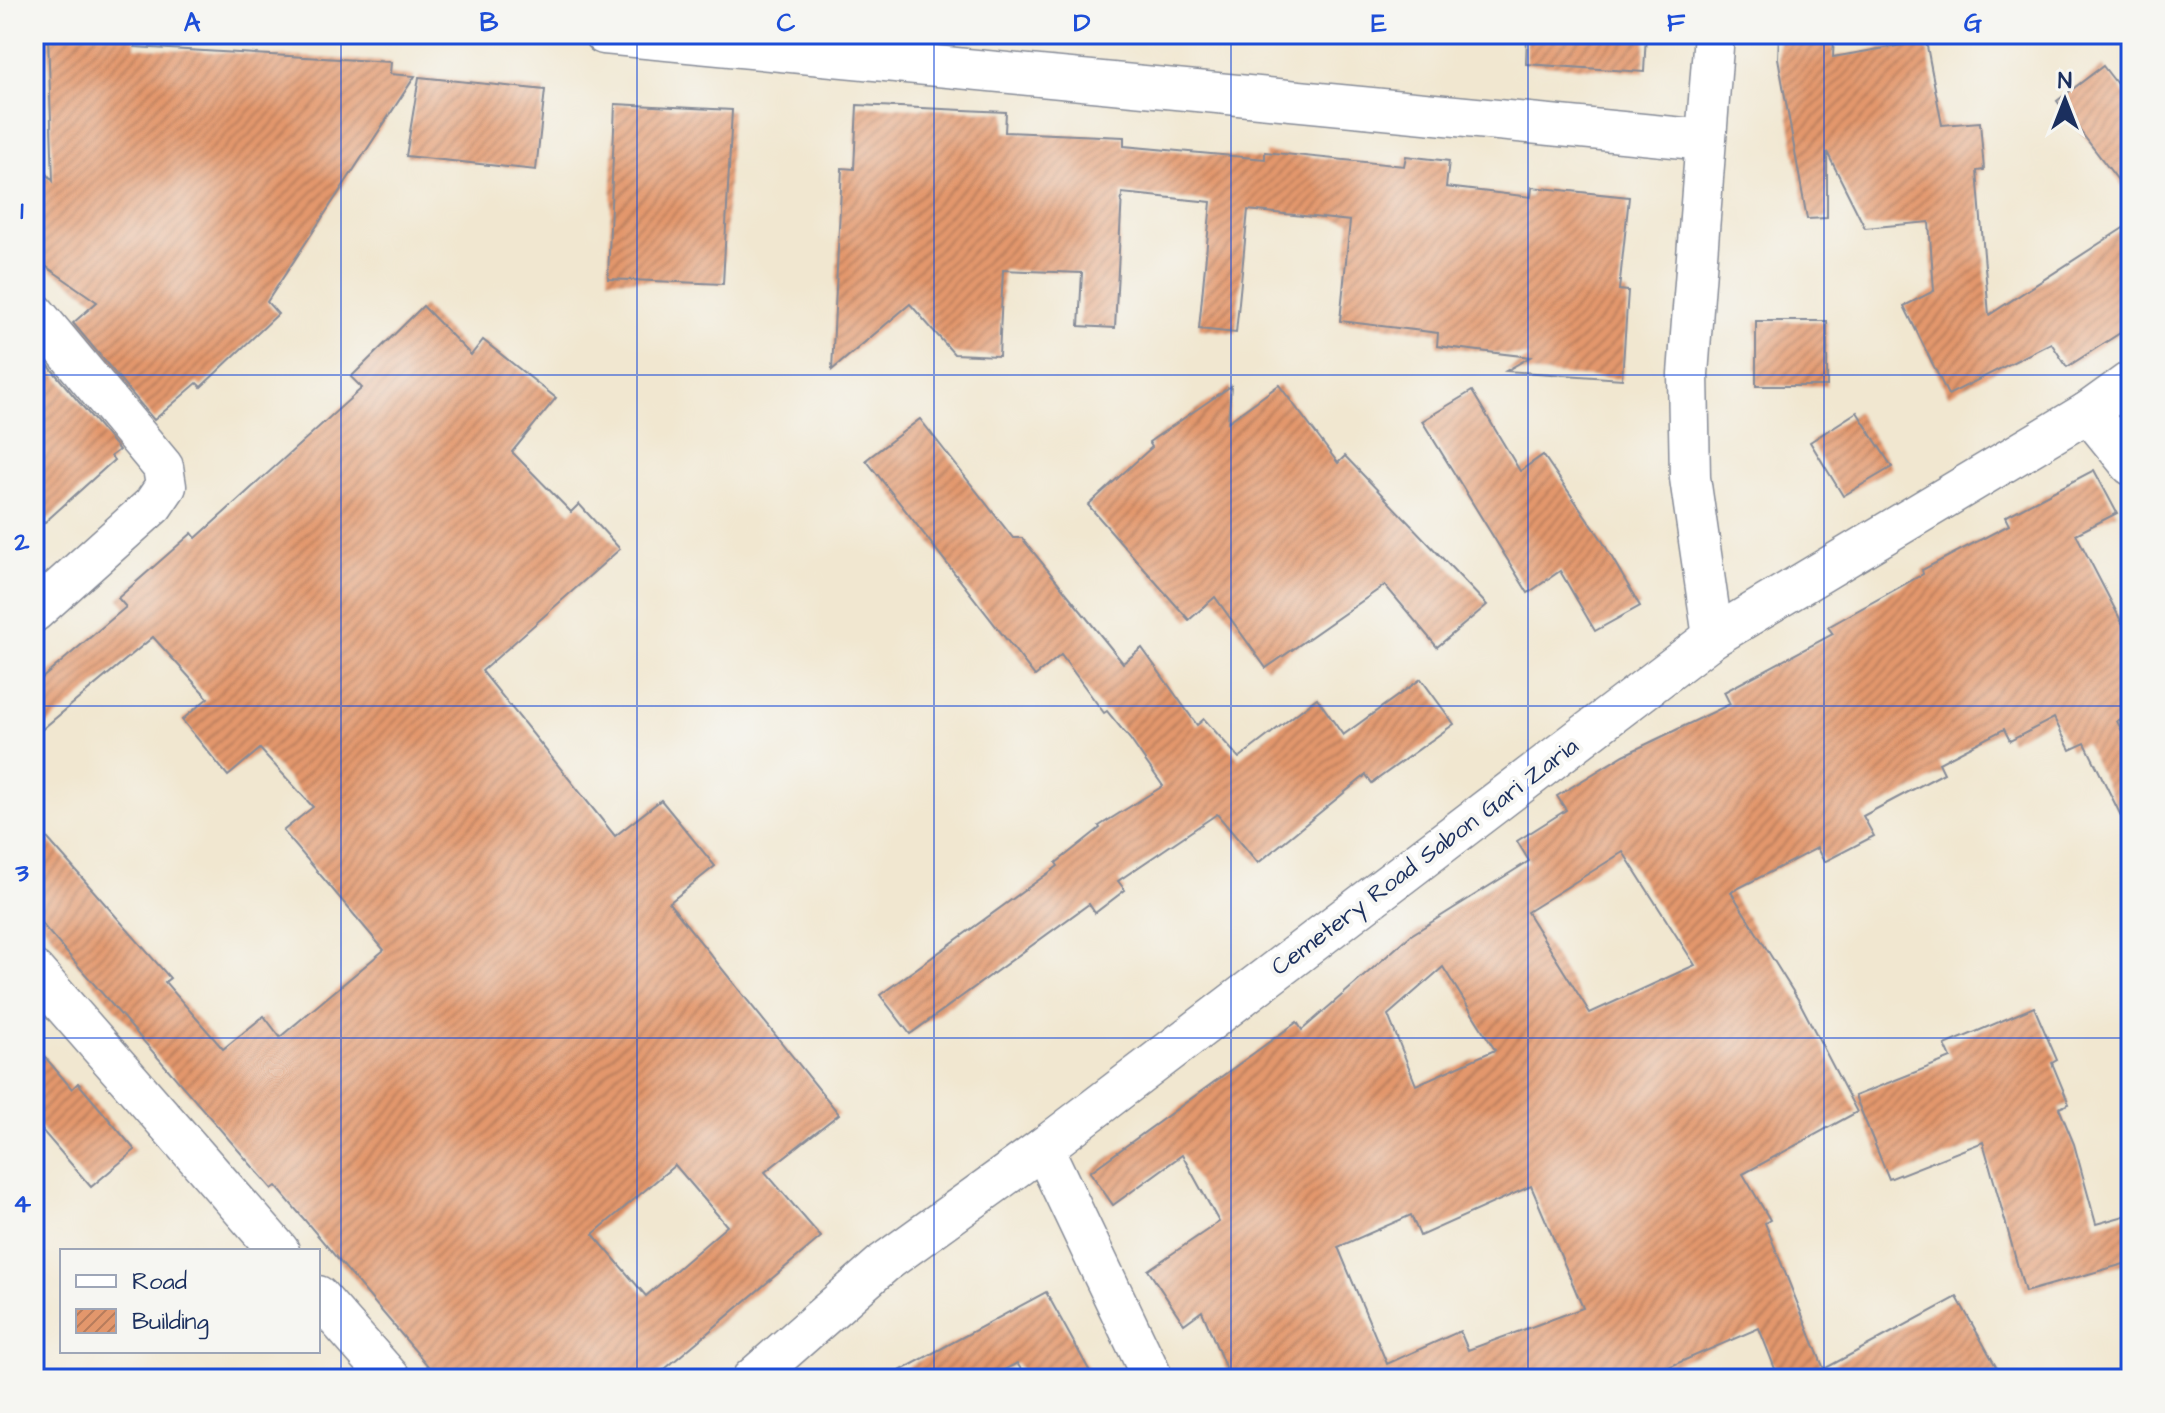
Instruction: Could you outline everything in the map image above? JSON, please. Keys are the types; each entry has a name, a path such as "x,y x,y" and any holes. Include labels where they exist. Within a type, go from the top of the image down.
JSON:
{"street":[{"path":"604,34 1705,140"},
{"path":"1713,637 1690,478 1688,374 1714,34"},
{"path":"34,312 163,467 166,486 153,505 34,612"},
{"name":"Cemetery Road Sabon Gari Zaria","path":"752,1379 884,1263 1043,1148 1713,637 2088,412 2131,381"},
{"path":"2088,412 2131,465"},
{"path":"34,971 277,1249"},
{"path":"1043,1148 1153,1379"},
{"path":"320,1298 391,1379"}],"building":[{"path":"136,34 135,47 391,62 390,74 415,76 267,302 278,314 201,387 197,383 154,420 73,323 97,302 34,258 34,159 53,181 48,35"},
{"path":"1527,34 1646,34 1644,72 1526,64"},
{"path":"1779,34 1834,34 1833,57 1926,41 1942,125 1980,122 1984,170 1977,171 1989,315 2131,223 2131,326 2067,367 2051,343 1948,395 1904,306 1934,291 1929,222 1865,228 1827,152 1827,218 1807,219 1778,58"},
{"path":"2103,66 2131,102 2131,197 2057,101"},
{"path":"419,77 545,90 536,170 406,156"},
{"path":"615,104 732,110 723,284 608,279"},
{"path":"857,105 1006,112 1005,132 1124,137 1124,146 1265,159 1265,152 1404,166 1406,156 1449,161 1446,187 1531,197 1532,187 1629,197 1619,290 1628,291 1622,379 1506,371 1530,357 1437,346 1438,333 1340,321 1350,221 1248,210 1236,333 1199,329 1211,202 1122,193 1115,328 1079,326 1082,273 1003,270 999,356 954,354 910,304 832,370 842,168 854,169"},
{"path":"423,306 471,355 483,340 556,398 512,452 571,512 579,504 620,549 482,671 615,836 661,800 715,866 669,903 839,1114 765,1172 821,1237 653,1379 439,1379 276,1186 272,1189 34,915 34,823 170,978 165,982 223,1049 264,1016 280,1037 384,950 283,831 313,807 260,749 228,776 182,720 208,698 153,637 34,736 34,685 126,607 118,598 192,533 196,538 362,388 351,377","holes":["675,1165 727,1226 646,1296 593,1234"]},
{"path":"1756,321 1827,321 1827,386 1756,386"},
{"path":"38,353 119,450 111,456 114,460 34,532 34,357"},
{"path":"1279,385 1338,463 1345,456 1487,605 1437,647 1385,585 1266,668 1215,597 1189,620 1088,505 1152,447 1149,442 1231,386 1228,422"},
{"path":"1472,391 1520,471 1543,455 1600,537 1640,606 1595,631 1560,571 1528,593 1422,421"},
{"path":"1857,412 1892,467 1843,496 1810,442"},
{"path":"920,419 1013,538 1022,538 1123,663 1142,648 1197,725 1204,719 1239,758 1317,698 1343,735 1421,679 1454,724 1372,783 1366,775 1258,863 1217,814 1118,881 1125,890 1095,913 1089,904 910,1034 880,995 1058,866 1056,863 1099,826 1163,786 1130,739 1107,711 1104,713 1061,655 1035,676 866,460"},
{"path":"2094,470 2117,513 2076,534 2131,640 2131,714 2117,721 2131,749 2131,836 2085,743 2070,750 2054,718 2010,741 2004,729 1939,763 1944,773 1863,816 1874,836 1824,862 1817,848 1731,892 1799,1001 1857,1112 1743,1174 1770,1220 1765,1223 1824,1369 1957,1297 2003,1379 1779,1379 1759,1328 1641,1379 1230,1379 1202,1311 1184,1324 1148,1270 1219,1222 1182,1155 1113,1205 1090,1172 1297,1022 1302,1030 1411,935 1529,861 1517,841 1566,810 1557,796 1624,755 1730,704 1724,692 1833,634 1828,627 1923,574 1922,570 2009,525 2005,517","holes":["1623,852 1695,965 1590,1013 1527,912","1443,967 1495,1050 1416,1085 1388,1015","1531,1186 1583,1308 1468,1350 1460,1331 1387,1364 1338,1247 1411,1215 1420,1236"]},
{"path":"2034,1007 2057,1060 2052,1063 2069,1104 2059,1108 2074,1144 2096,1224 2131,1214 2131,1262 2025,1292 1983,1142 1889,1179 1855,1096 1951,1058 1945,1045"},
{"path":"34,1044 72,1089 78,1083 135,1150 91,1187 34,1121"},
{"path":"1046,1292 1094,1379 1027,1379 1017,1363 987,1379 885,1379"}]}
